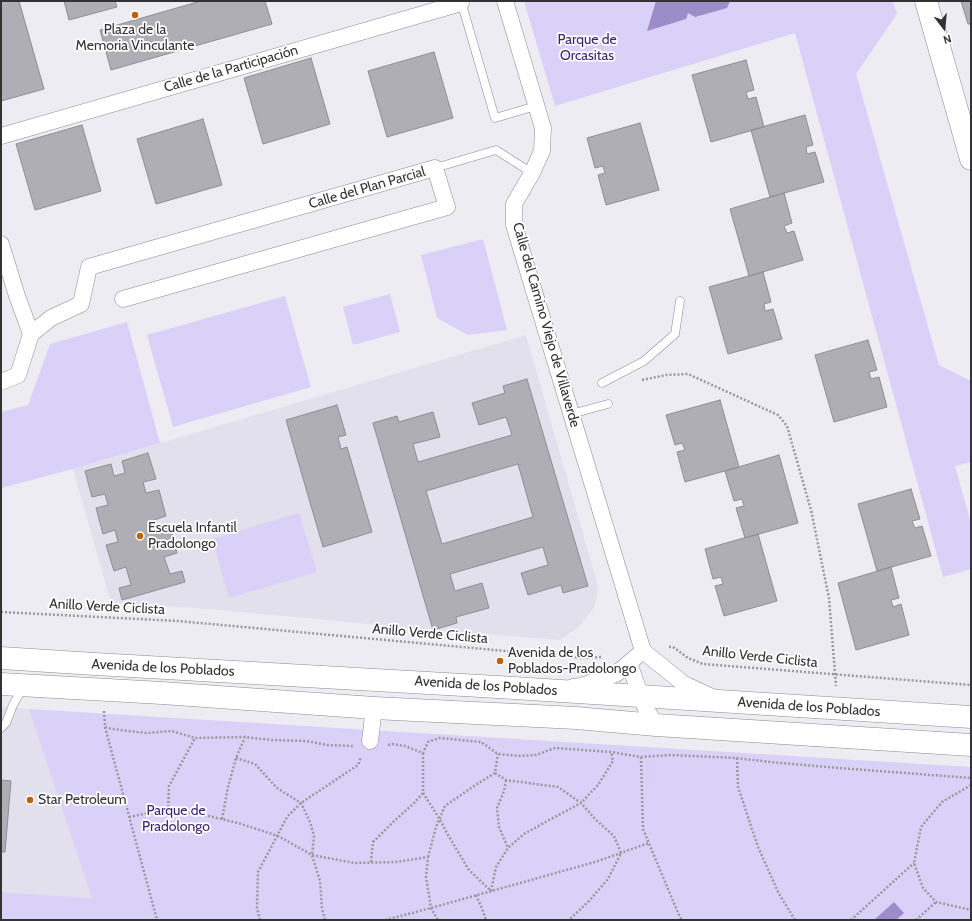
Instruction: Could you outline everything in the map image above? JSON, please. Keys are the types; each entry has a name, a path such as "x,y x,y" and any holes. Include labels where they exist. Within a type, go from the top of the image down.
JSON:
{"main road":[{"path":"926,1 971,157"},
{"name":"Avenida de los Poblados","path":"1,658 552,690 641,697 971,717"},
{"name":"Avenida de los Poblados","path":"1,684 162,693 374,708 576,718 656,725 971,745"}],"street":[{"name":"Calle del Camino Viejo de Villaverde","path":"506,1 543,128 542,151 532,173 514,204 514,224 643,651"},
{"name":"Calle de la Participación","path":"1,136 461,2"},
{"name":"Calle del Plan Parcial","path":"31,334 51,318 81,304 89,267 435,168 447,207 123,299"},
{"path":"1,244 17,296 31,334 18,375 1,382"},
{"path":"552,690 581,686 616,674 643,651 684,684 721,701"},
{"path":"629,664 646,709 656,725"},
{"path":"370,741 374,708"}],"lane":[{"path":"461,2 495,118 536,106"},
{"path":"435,168 496,150 532,173"},
{"path":"602,384 644,362 675,334 680,301"},
{"path":"572,414 608,404"},
{"path":"1,728 6,723 13,705 24,686"}],"path":[{"path":"638,382 666,376 688,374 778,415 787,426 811,510 829,598 838,709"},
{"name":"Anillo Verde Ciclista","path":"1,612 178,621 582,658 608,657"},
{"name":"Anillo Verde Ciclista","path":"643,651 673,647 688,658 703,664 971,685"},
{"path":"104,710 105,727 157,920"},
{"path":"105,727 146,733 172,731 196,738 245,737 271,740 306,741 327,745 354,746 370,741"},
{"path":"222,819 228,787 236,758 245,737"},
{"path":"168,811 169,786 196,738"},
{"path":"491,891 469,870 423,793 423,753 428,742 439,738 481,742 498,754 520,756 536,755 555,748 641,756 670,755 737,758 786,764 971,778"},
{"path":"370,741 374,747 392,744 405,746 423,753"},
{"path":"260,920 257,908 258,872 287,817 301,803 358,765 370,741"},
{"path":"491,891 496,867 508,848 524,834 581,803 598,786 613,761 610,752"},
{"path":"438,920 431,908 426,877 428,858 439,818 445,806 495,773 498,754"},
{"path":"641,756 643,829 678,914 682,920"},
{"path":"236,758 255,764 277,788 301,803 310,822 314,836 312,855 320,880 322,909 325,920"},
{"path":"737,758 738,787 758,847 779,894 795,920"},
{"path":"495,773 506,780 558,787 581,803 595,819 614,836 621,853 608,879 589,901 569,920"},
{"path":"506,780 504,791 497,808 499,827 508,848"},
{"path":"971,785 942,802 921,827 914,863 922,888 936,902 971,910"},
{"path":"371,862 373,842 423,793"},
{"path":"129,817 158,811 196,813 238,823 278,836 312,855 354,863 396,862 428,858"},
{"path":"385,920 594,862 649,843"},
{"path":"851,920 914,863"},
{"path":"476,895 484,911 486,920"},
{"path":"916,920 936,902"}],"shaded area":[{"path":"656,1 730,1 727,8 695,17 688,13 686,19 647,31"},
{"path":"526,335 598,586 595,606 580,626 560,640 433,630 209,609 111,603 73,469"},
{"name":"Star Petroleum","path":"1,707 29,709 92,898 1,892"},
{"path":"894,902 904,913 896,920 874,920"}],"green space":[{"name":"Parque de Orcasitas","path":"524,1 893,1 897,14 856,74 939,365 971,381 971,462 955,466 971,523 971,569 943,577 795,33 555,106"},
{"path":"483,239 507,330 468,335 437,318 421,255"},
{"path":"390,294 400,332 353,345 343,307"},
{"path":"285,296 311,387 173,427 147,335"},
{"path":"127,322 160,443 73,469 1,488 1,412 28,405 50,344"},
{"path":"299,513 317,572 229,598 212,539"},
{"name":"Parque de Pradolongo","path":"29,709 971,767 971,920 1,920 1,892 92,898"}],"building":[{"path":"1,1 19,1 44,89 1,101"},
{"path":"64,1 115,1 117,7 69,20"},
{"path":"201,1 265,1 272,24 111,70 100,30"},
{"path":"961,1 971,1 971,24 968,24"},
{"path":"434,52 453,118 387,137 368,71"},
{"path":"311,58 330,124 263,144 244,78"},
{"path":"746,60 754,90 746,92 748,99 756,97 764,127 711,142 692,75"},
{"path":"805,115 813,145 806,147 807,154 815,152 824,182 770,197 751,130"},
{"path":"203,119 222,185 156,204 137,139"},
{"path":"640,123 659,190 606,205 598,175 605,173 603,166 595,168 587,138"},
{"path":"82,125 101,191 35,210 16,144"},
{"path":"784,193 792,223 784,226 787,233 794,231 803,260 749,276 730,209"},
{"path":"763,272 771,302 764,304 765,311 773,309 782,339 728,354 709,287"},
{"path":"868,340 877,370 869,372 871,379 879,377 887,407 834,422 815,355"},
{"path":"527,379 588,586 563,593 561,585 528,595 521,573 548,565 543,547 450,574 455,591 482,583 489,608 456,617 457,623 433,630 373,423 397,416 399,422 433,412 440,437 413,444 418,462 512,435 506,417 479,425 472,403 505,393 503,386","holes":["518,464 533,517 442,544 426,491"]},
{"path":"720,400 739,467 685,482 677,452 685,450 682,443 675,445 666,415"},
{"path":"337,405 346,435 338,437 341,449 347,447 372,532 323,547 286,420"},
{"path":"148,453 156,479 143,482 146,493 159,490 166,516 154,520 157,530 170,527 177,553 164,557 170,574 182,571 185,582 122,600 119,588 131,585 126,567 114,571 106,545 118,542 115,530 103,534 96,508 108,505 105,494 92,497 85,471 111,464 114,476 125,473 122,461"},
{"path":"779,455 798,523 745,538 736,508 744,506 742,499 734,501 725,471"},
{"path":"911,489 920,519 912,521 915,528 922,526 931,556 877,571 858,504"},
{"path":"758,534 777,601 724,616 715,586 723,584 721,577 713,579 705,549"},
{"path":"891,567 899,598 891,600 893,607 901,604 909,635 856,650 838,583"},
{"path":"1,780 11,781 5,852 1,852"}],"place":[{"name":"Plaza de la Memoria Vinculante","path":"135,15"},
{"name":"Escuela Infantil Pradolongo","path":"140,536"},
{"name":"Avenida de los Poblados-Pradolongo","path":"500,661"},
{"name":"Star Petroleum","path":"30,800"}]}
